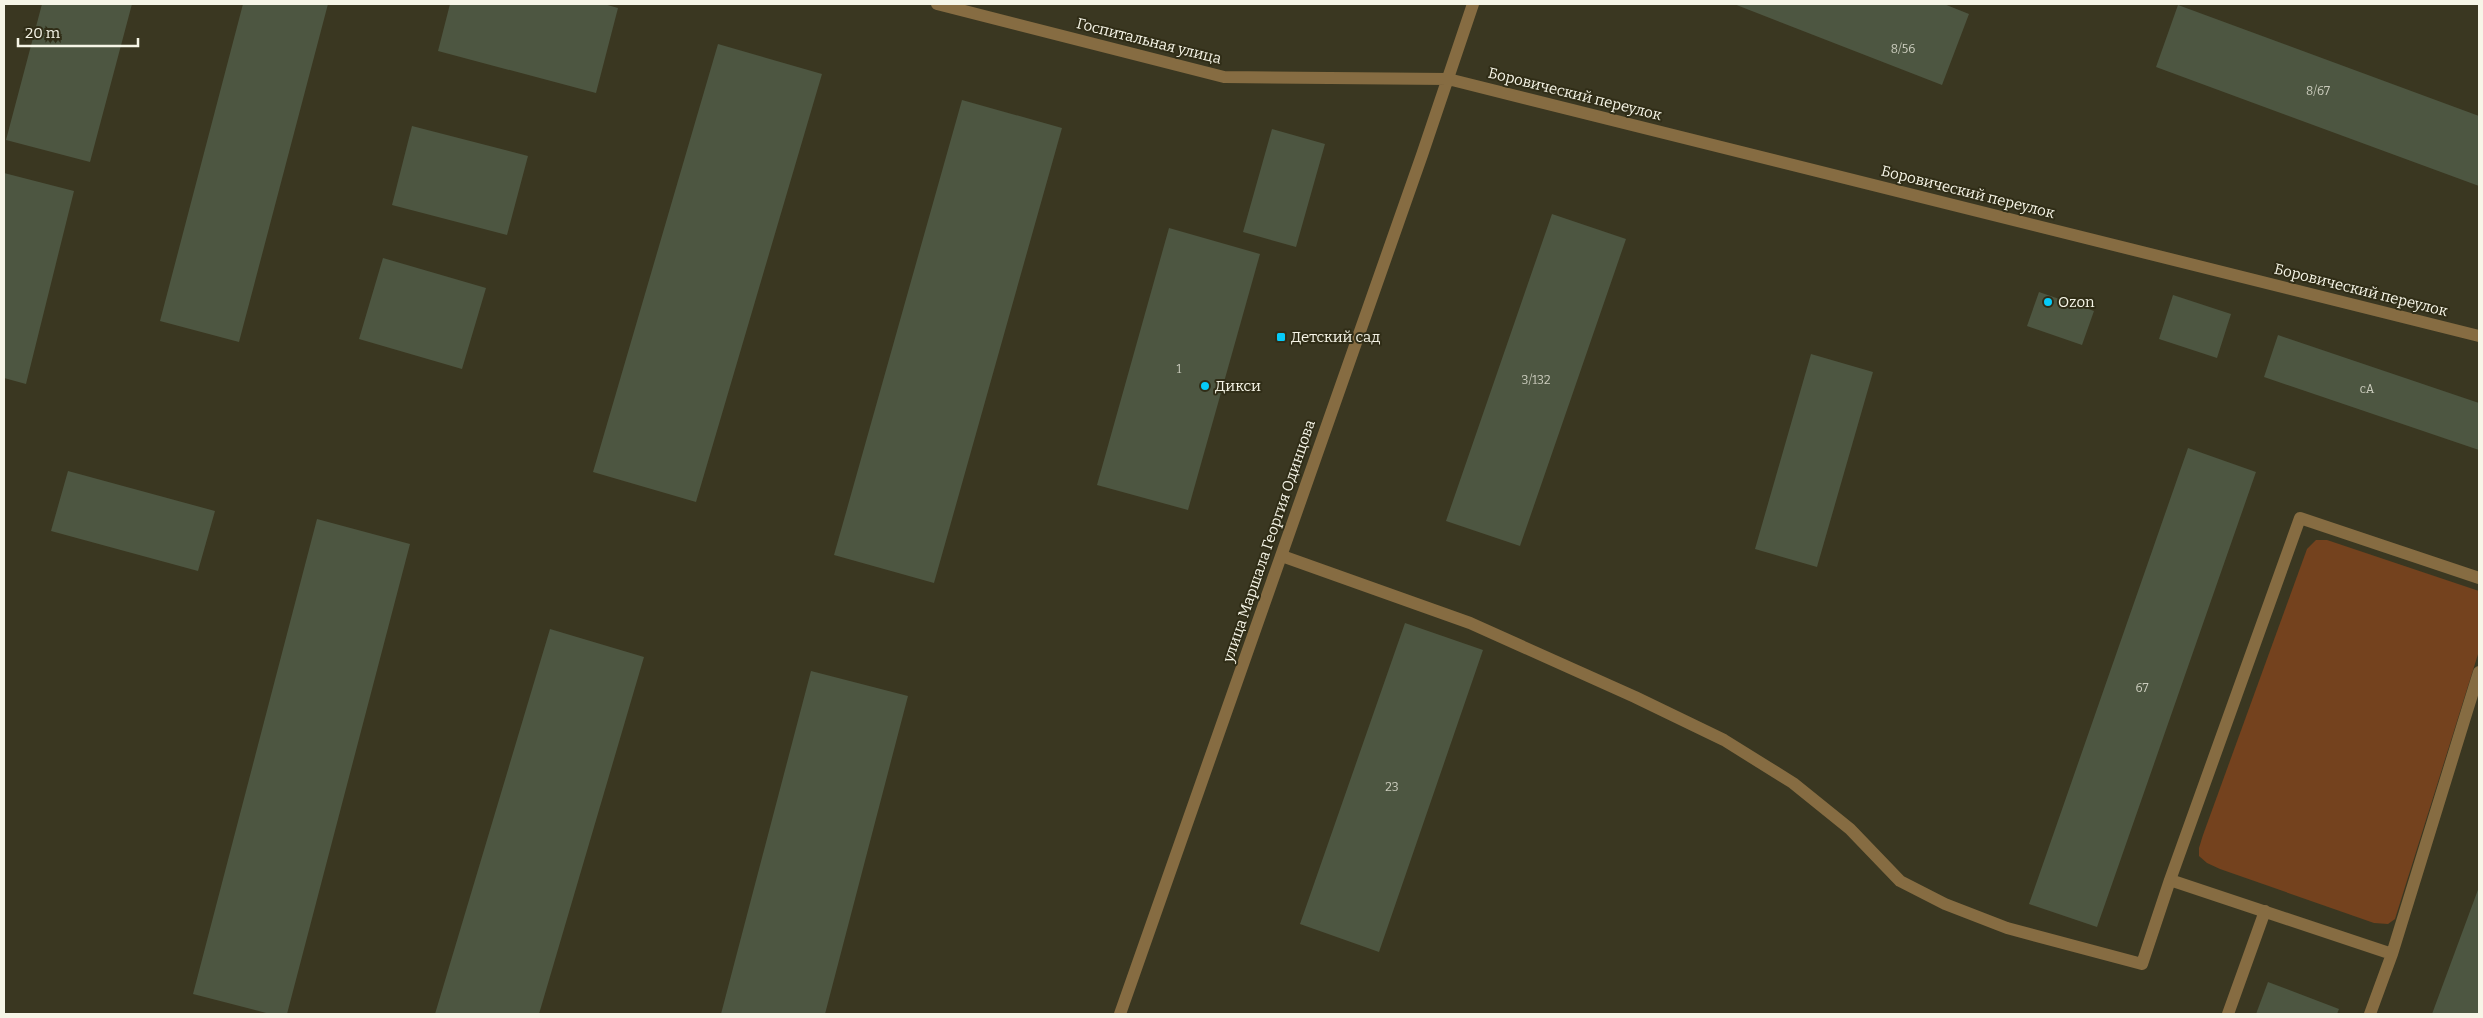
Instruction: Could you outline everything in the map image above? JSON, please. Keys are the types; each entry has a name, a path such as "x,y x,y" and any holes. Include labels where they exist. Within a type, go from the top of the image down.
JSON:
{"street":[{"name":"Госпитальная улица","path":"937,4 1224,77 1448,79"},
{"name":"улица Маршала Георгия Одинцова","path":"1120,1014 1282,556 1473,4"},
{"name":"Боровический переулок","path":"1448,79 2479,336"},
{"path":"1282,556 1470,623 1635,697 1724,740 1807,794 1850,829 1900,881 1945,904 2007,928 2142,964 2170,880 2300,518 2479,578"},
{"path":"2370,1014 2392,954 2479,672"},
{"path":"2170,880 2392,954"},
{"path":"2228,1014 2265,911"}],"shaded area":[{"path":"2316,540 2327,540 2479,591 2479,651 2395,919 2388,924 2374,923 2220,869 2207,863 2199,856 2203,835 2307,549"}],"building":[{"path":"42,4 132,4 90,162 6,140"},
{"path":"243,4 328,4 239,342 160,321"},
{"path":"450,4 604,4 618,8 596,93 438,51"},
{"path":"1734,4 1944,4 1969,14 1942,85"},
{"path":"2178,5 2479,116 2479,186 2156,67"},
{"path":"718,44 822,74 696,502 593,472"},
{"path":"962,100 1062,128 934,583 834,555"},
{"path":"412,126 528,156 507,235 392,205"},
{"path":"1272,129 1325,144 1296,247 1243,232"},
{"path":"4,173 74,191 26,384 4,378"},
{"path":"1552,214 1626,239 1520,546 1446,521"},
{"path":"1169,228 1260,254 1188,510 1097,485"},
{"path":"383,258 486,288 462,369 359,339"},
{"path":"2039,292 2094,311 2082,345 2027,326"},
{"path":"2173,295 2231,314 2217,358 2159,339"},
{"path":"2278,335 2479,403 2479,450 2264,377"},
{"path":"1811,354 1873,372 1817,567 1755,549"},
{"path":"2188,448 2256,472 2097,927 2029,904"},
{"path":"68,471 215,511 198,571 51,531"},
{"path":"317,519 410,544 287,1014 270,1014 193,994"},
{"path":"1405,623 1483,650 1379,952 1300,924"},
{"path":"550,629 644,657 539,1014 435,1014"},
{"path":"811,671 908,696 825,1014 721,1014"},
{"path":"2479,887 2479,1014 2432,1014"},
{"path":"2268,982 2339,1009 2337,1014 2256,1014"}],"place":[{"name":"Ozon","path":"2048,302"},
{"name":"Детский сад","path":"1281,337"},
{"name":"Дикси","path":"1205,386"}]}
